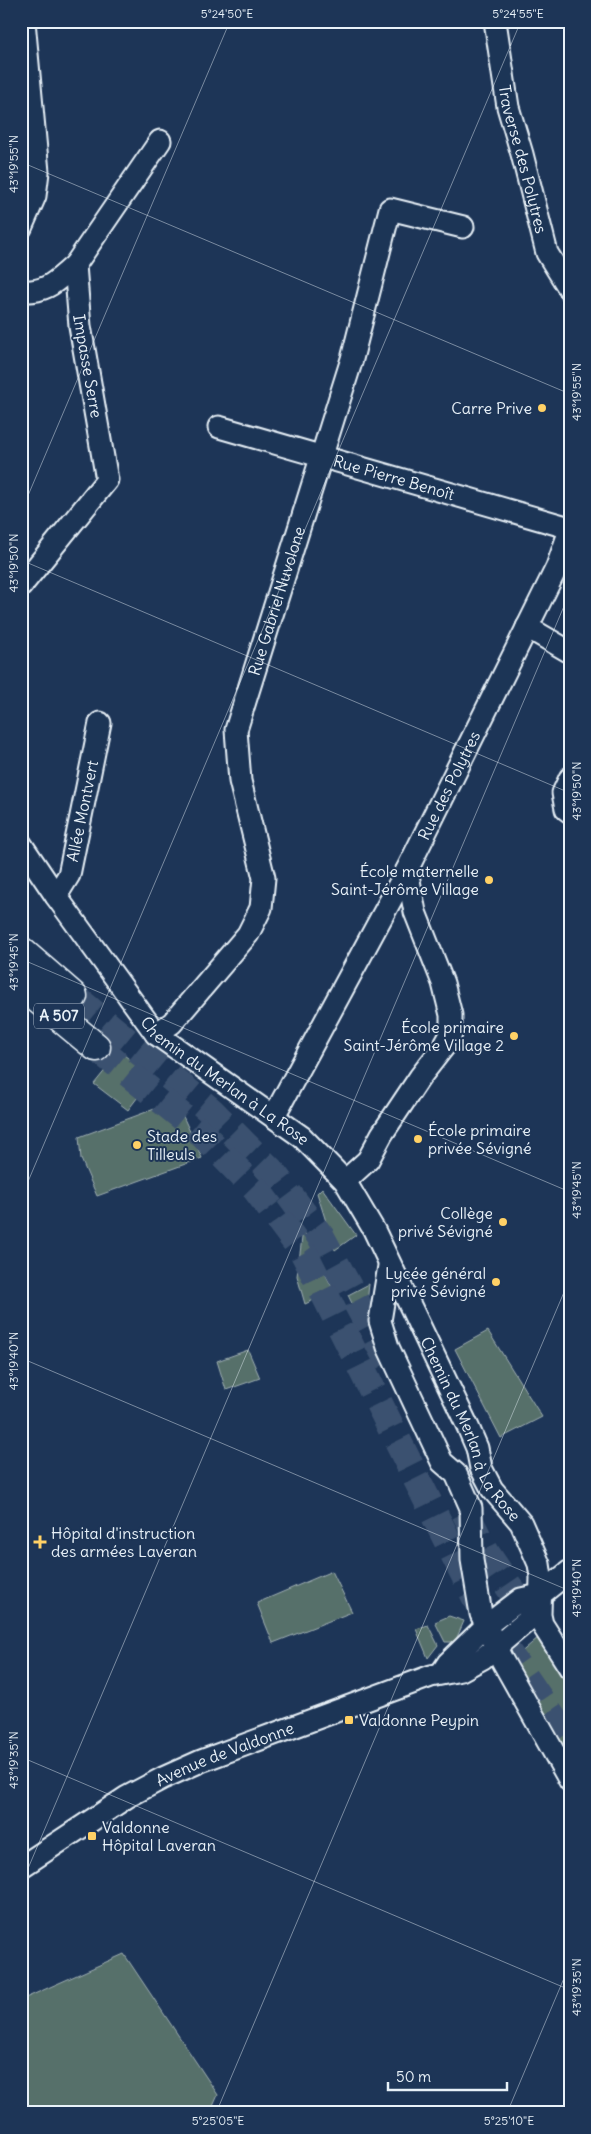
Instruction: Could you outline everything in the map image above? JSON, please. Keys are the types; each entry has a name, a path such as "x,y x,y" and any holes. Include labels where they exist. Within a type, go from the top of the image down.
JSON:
{"highway":[{"name":"A 507","path":"21,951 73,996"},
{"name":"A 507","path":"21,984 96,1047"}],"street":[{"path":"21,228 35,196 38,172 24,21"},
{"name":"Traverse des Polytres","path":"495,21 508,107 547,253 570,290"},
{"path":"21,291 37,292 52,285 75,265 160,141"},
{"name":"Rue Gabriel Nuvolone","path":"156,1034 172,1023 248,934 261,908 264,878 240,781 236,730 352,359 390,209 463,227"},
{"name":"Impasse Serre","path":"21,586 107,480 80,326 75,265"},
{"name":"Rue Pierre Benoît","path":"219,427 570,529"},
{"name":"Rue des Polytres","path":"274,1116 407,870 557,567 570,529"},
{"path":"527,628 570,652"},
{"name":"Allée Montvert","path":"56,896 69,875 100,723"},
{"path":"570,778 563,793 566,809 570,812"},
{"name":"Chemin du Merlan à La Rose","path":"21,844 56,896 156,1034 274,1116 313,1147 345,1181 374,1230 389,1266 478,1448 481,1468 488,1482 521,1523 539,1564 542,1577 540,1595 542,1624 570,1668"},
{"name":"Chemin du Merlan à La Rose","path":"21,864 56,896"},
{"path":"345,1181 368,1160 382,1134 420,1077 446,1045 450,1034 451,1015 443,983 415,912 407,870"},
{"path":"389,1266 380,1321 388,1347 442,1462 456,1474 471,1508 472,1560 480,1614 487,1625 496,1648 570,1781"},
{"path":"540,1595 570,1571"},
{"name":"Avenue de Valdonne","path":"442,1672 448,1663 487,1625 521,1599 540,1595"},
{"name":"Avenue de Valdonne","path":"21,1867 127,1797 163,1778 201,1761 442,1672 461,1670 483,1658 527,1621 540,1595"}],"green space":[{"path":"120,1052 153,1077 128,1110 94,1084"},
{"name":"Stade des Tilleuls","path":"176,1101 202,1158 97,1196 81,1159 79,1137"},
{"path":"322,1188 356,1235 335,1250 317,1193"},
{"path":"303,1230 334,1291 305,1304 297,1276"},
{"path":"369,1284 365,1322 361,1322 348,1295"},
{"path":"488,1331 542,1417 501,1438 455,1349"},
{"path":"248,1350 260,1378 226,1390 217,1361"},
{"path":"332,1571 352,1612 273,1643 257,1603"},
{"path":"449,1616 464,1621 455,1642 445,1642 435,1622"},
{"path":"428,1625 438,1645 428,1658 416,1629"},
{"path":"539,1637 570,1684 570,1768 511,1661"},
{"path":"124,1954 218,2095 210,2113 21,2113 21,2000"}],"tunnel":[{"path":"73,996 211,1111 272,1172 321,1237 389,1362"},
{"path":"96,1047 196,1128 256,1189 304,1253 480,1606"},
{"path":"465,1512 486,1553 533,1622"},
{"path":"501,1643 570,1743"}],"place":[{"name":"Carre Prive","path":"542,408"},
{"name":"École maternelle Saint-Jérôme Village","path":"489,880"},
{"name":"École primaire Saint-Jérôme Village 2","path":"514,1036"},
{"name":"École primaire privée Sévigné","path":"418,1139"},
{"name":"Stade des Tilleuls","path":"137,1145"},
{"name":"Collège privé Sévigné","path":"503,1222"},
{"name":"Lycée général privé Sévigné","path":"496,1282"},
{"name":"Hôpital d'instruction des armées Laveran","path":"40,1542"},
{"name":"Valdonne Peypin","path":"349,1720"},
{"name":"Valdonne Hôpital Laveran","path":"92,1836"}]}
